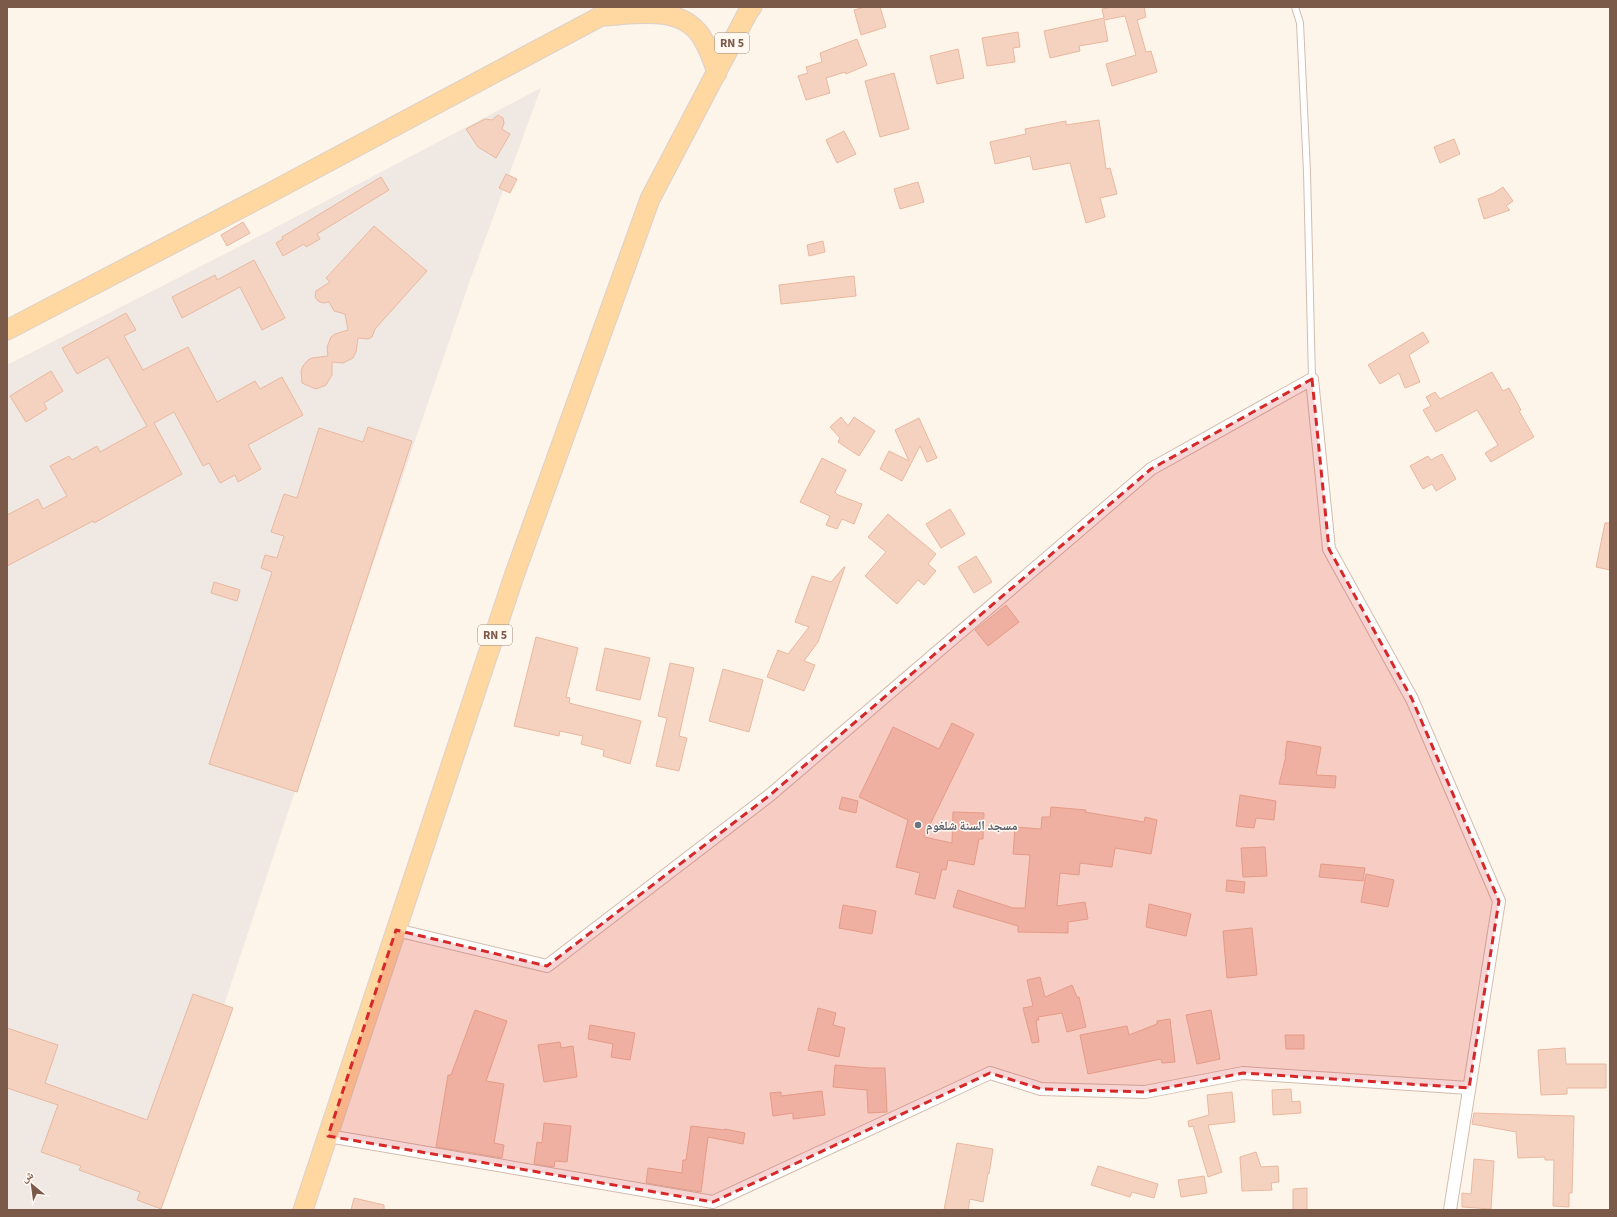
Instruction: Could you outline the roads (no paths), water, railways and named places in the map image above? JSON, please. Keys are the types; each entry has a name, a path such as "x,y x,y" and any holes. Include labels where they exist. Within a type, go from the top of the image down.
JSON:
{"main road":[{"path":"7,330 271,192 618,7"},
{"name":"RN 5","path":"303,1210 514,576 650,199 749,9"},
{"path":"601,16 657,13 674,17 690,24 700,35 709,50 717,72"}],"street":[{"path":"396,930 547,966 770,795 1151,468 1312,379 1329,549 1412,699 1499,901 1450,1210"},
{"path":"328,1136 713,1202 990,1073 1041,1089 1063,1090 1145,1092 1243,1073 1469,1088"}],"lane":[{"path":"1295,7 1300,23 1306,164 1312,379"}],"place":[{"name":"مسجد السنة شلغوم","path":"918,825"}]}
